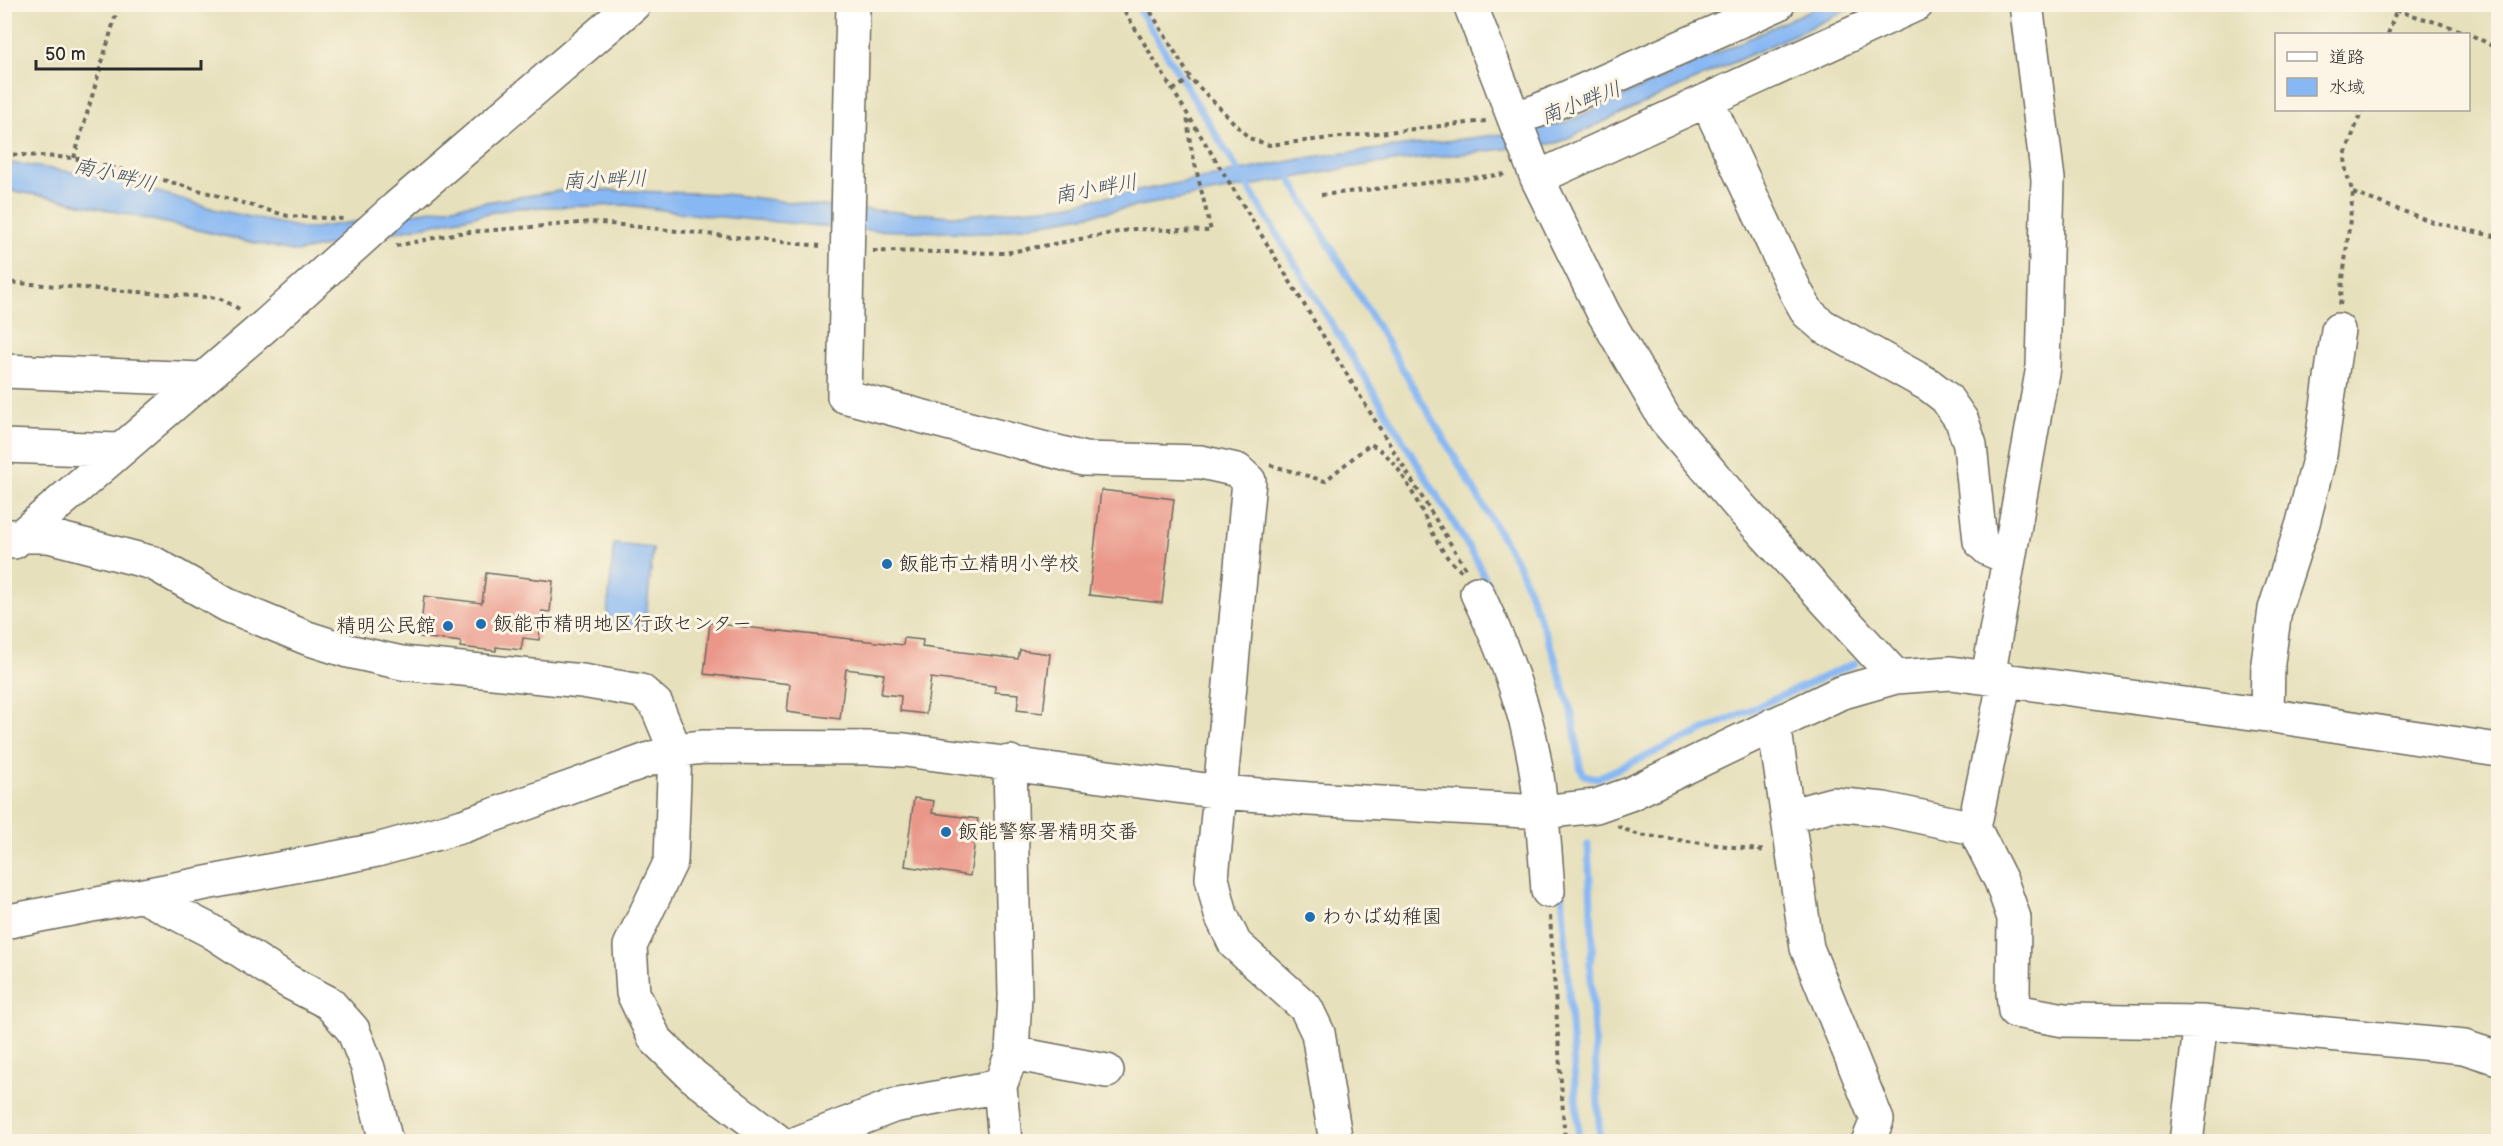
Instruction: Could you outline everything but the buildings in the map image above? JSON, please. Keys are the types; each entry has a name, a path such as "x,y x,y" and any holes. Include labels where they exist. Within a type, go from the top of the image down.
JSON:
{"street":[{"path":"10,542 266,325 397,207 634,4"},
{"path":"853,4 844,396 1084,459 1201,462 1237,470 1249,481 1212,878 1221,915 1235,944 1306,1008 1318,1033 1336,1142"},
{"path":"1470,4 1534,170 1604,314 1665,419 1742,509 1896,677"},
{"path":"1515,121 1778,4"},
{"path":"1534,170 1707,101 1917,4"},
{"path":"2026,4 2048,179 2043,367 2009,558 1997,678 1974,828 2001,881 2014,918 2013,993 2015,1011 2064,1020 2201,1022 2464,1047 2499,1058"},
{"path":"1707,101 1796,292 1808,313 1837,335 1929,385 1946,398 1962,421 1970,445 1980,541 1988,549 2009,558"},
{"path":"2267,715 2268,663 2275,609 2303,524 2320,455 2338,330"},
{"path":"4,371 202,379"},
{"path":"4,446 119,450"},
{"path":"10,542 49,536 153,562 228,605 307,638 348,651 402,663 582,681 641,692 656,704 675,750 671,861 630,946 633,993 655,1039 693,1077 779,1142"},
{"path":"1474,587 1499,639 1514,683 1535,760 1558,810 1548,891"},
{"path":"4,922 146,897 377,850 463,826 675,750 704,747 872,748 1010,762 1221,792 1310,799 1558,810 1596,806 1630,794 1840,693 1896,677 1951,673 2267,715 2499,750"},
{"path":"1774,724 1807,948 1877,1120 1868,1142"},
{"path":"1005,1142 1000,1086 1012,1053 1015,996 1010,762"},
{"path":"1788,816 1833,804 1884,809 1974,828"},
{"path":"146,897 209,930 289,982 329,1003 353,1030 368,1068 386,1142"},
{"path":"2186,1142 2201,1022"},
{"path":"1012,1053 1107,1071"},
{"path":"800,1142 893,1107 1000,1086"}],"path":[{"path":"74,158 119,4"},
{"path":"1120,4 1464,564 1474,587"},
{"path":"1146,4 1189,80 1249,138 1269,145 1515,121"},
{"path":"2379,4 2469,33"},
{"path":"2388,33 2396,11"},
{"path":"2470,33 2480,37 2499,50"},
{"path":"1174,89 1189,80"},
{"path":"2338,330 2354,193 2346,172 2345,155 2362,111"},
{"path":"390,247 458,233 592,222 848,249 1005,253 1134,229 1211,231 1190,143 1187,115"},
{"path":"4,154 74,158 153,177 288,216 341,220 352,218"},
{"path":"1321,195 1534,170"},
{"path":"2354,193 2433,222 2499,237"},
{"path":"4,282 219,298 266,325"},
{"path":"1249,481 1263,463 1325,481 1370,444 1382,449 1405,481 1448,558 1474,587"},
{"path":"1558,810 1639,835 1794,854"},
{"path":"1548,891 1564,1142"}],"water":[{"path":"1821,5 1859,5 1557,143 1365,165 990,233 865,230 700,215 626,205 514,208 296,252 45,196 5,190 5,162 117,179 217,210 307,229 572,189 724,194 832,207 953,216 1055,207 1312,157 1513,133 1565,123"},
{"path":"614,544 653,548 645,628 606,625"}],"waterway":[{"path":"1136,4 1477,561 1489,587"},
{"path":"1285,170 1519,566 1553,652 1573,717 1580,767 1584,775 1597,778 1855,663"},
{"path":"1588,845 1593,946 1590,962 1600,1142"},
{"path":"1562,890 1579,1142"}],"place":[{"name":"飯能市立精明小学校","path":"887,564"},
{"name":"飯能市精明地区行政センター","path":"481,624"},
{"name":"精明公民館","path":"448,626"},
{"name":"飯能警察署精明交番","path":"946,832"},
{"name":"わかば幼稚園","path":"1310,917"}],"water label":[{"name":"南小畔川","path":"1581,103"},
{"name":"南小畔川","path":"115,175"},
{"name":"南小畔川","path":"605,180"},
{"name":"南小畔川","path":"1096,189"}]}
